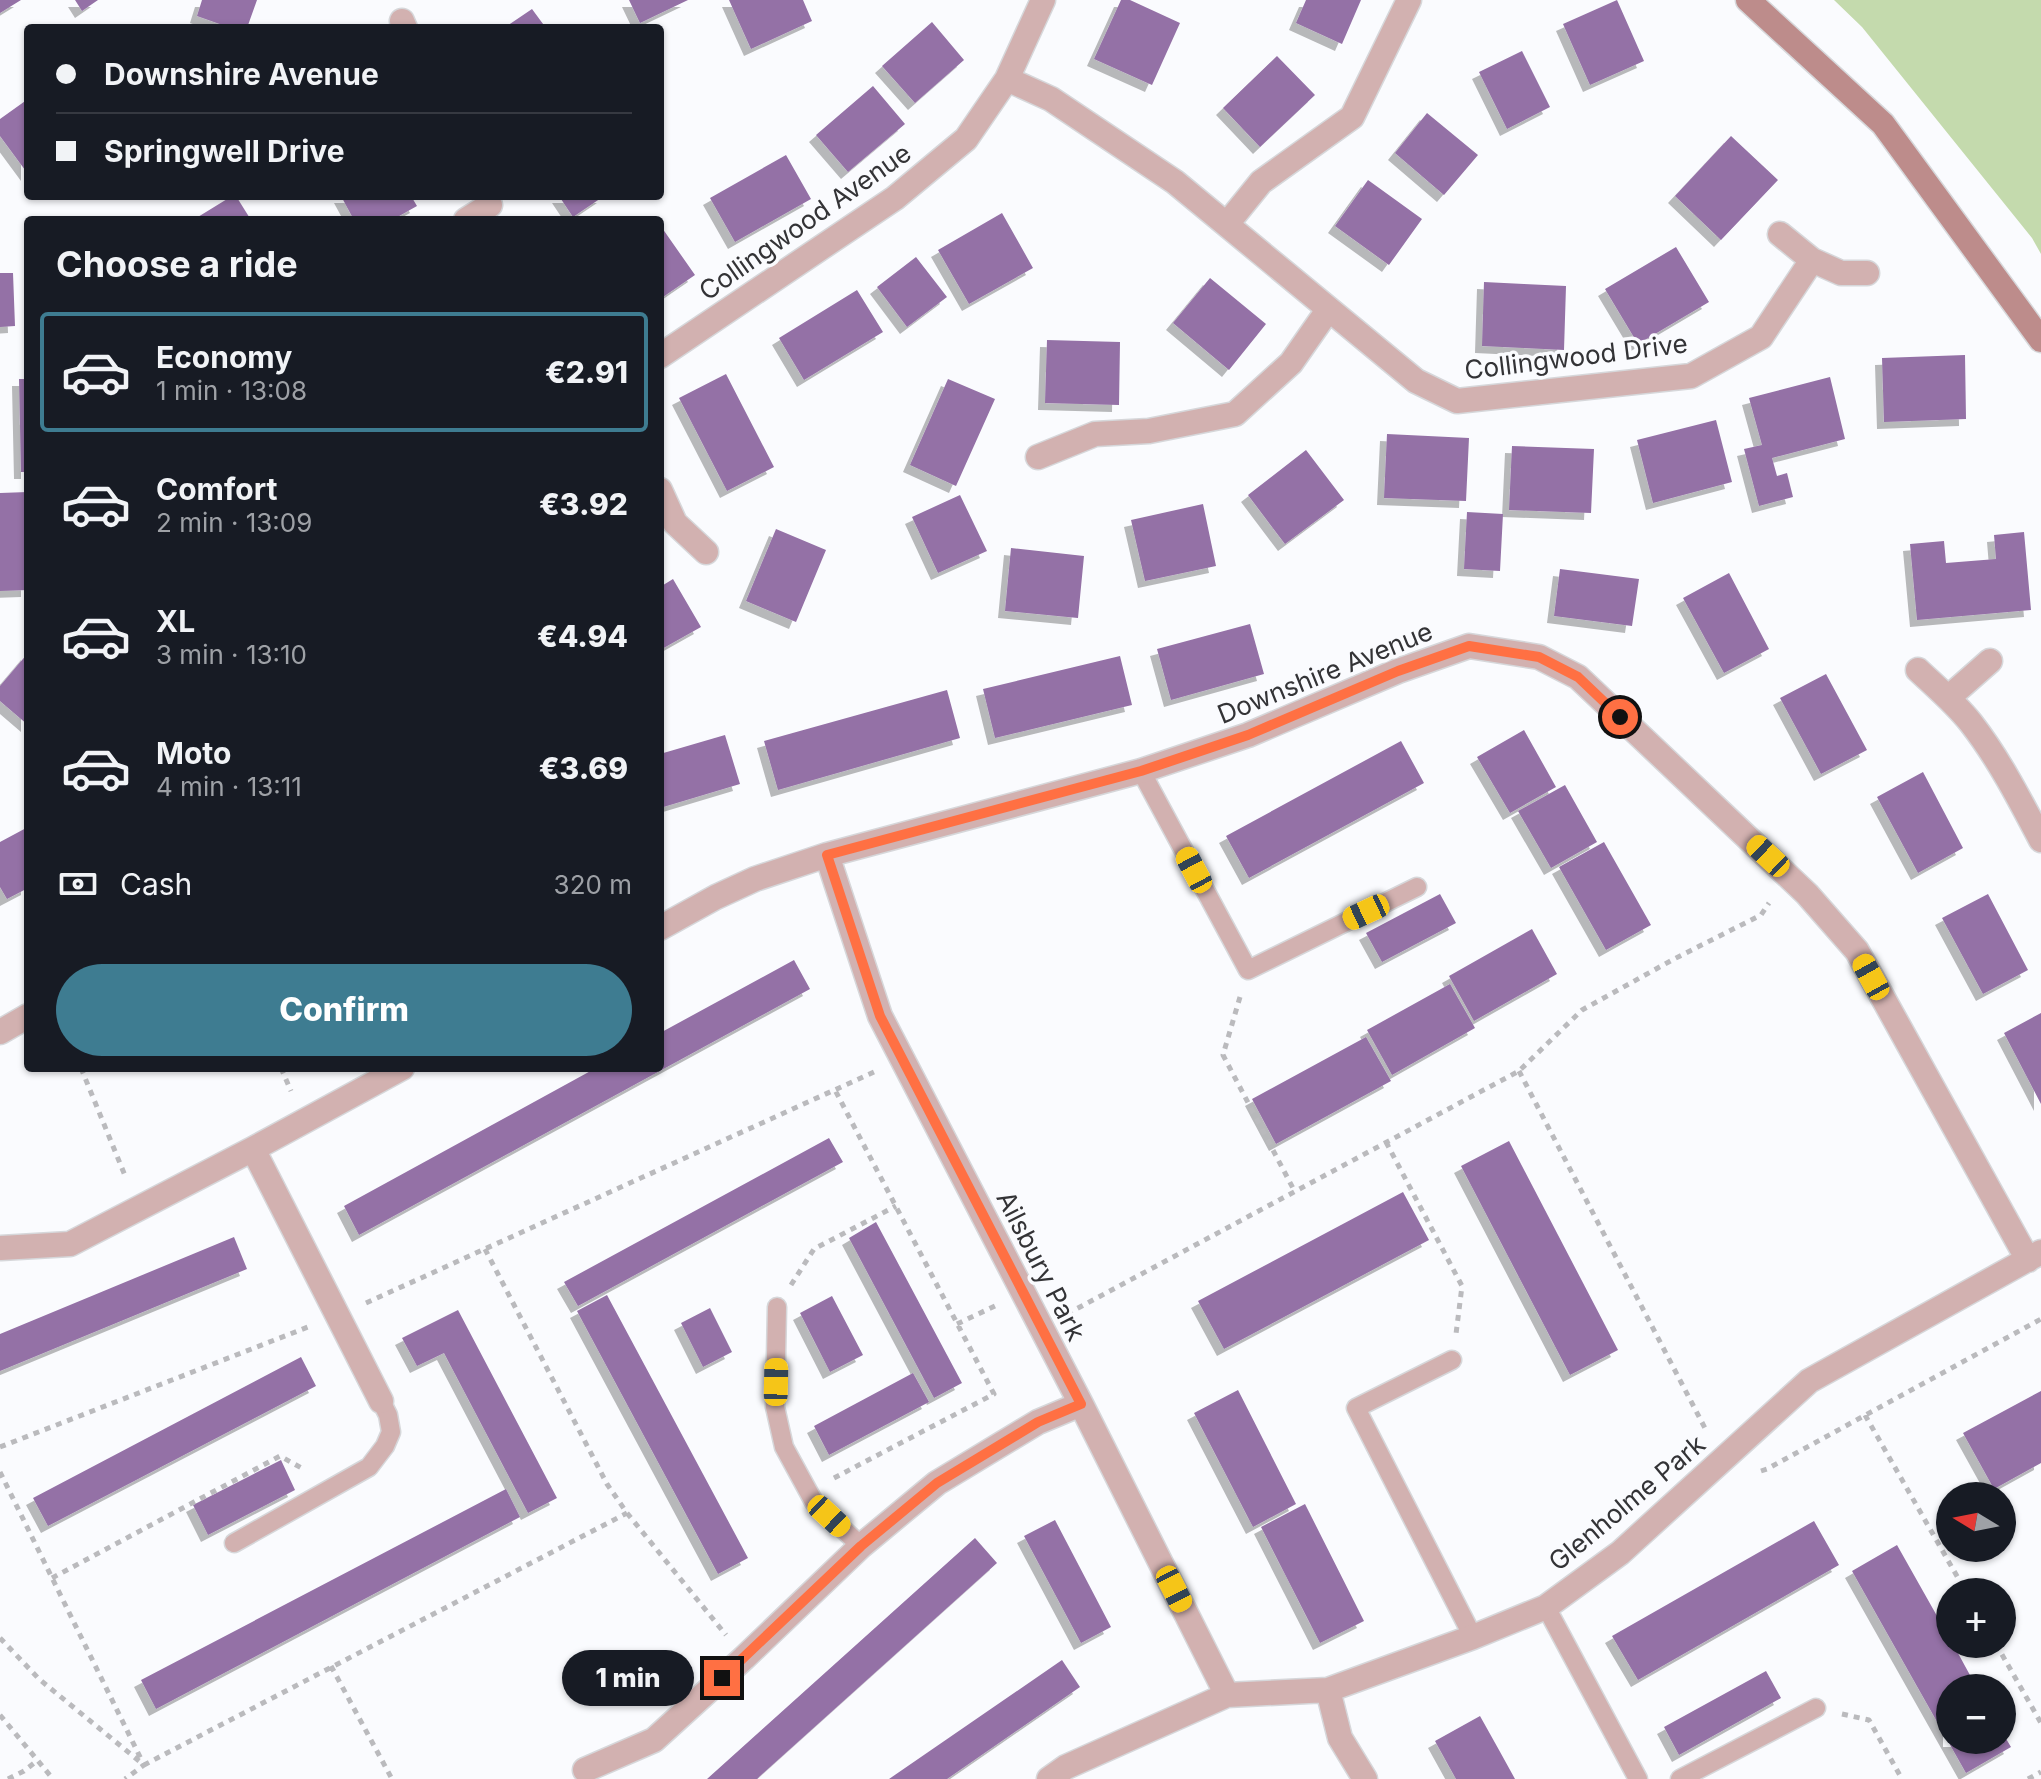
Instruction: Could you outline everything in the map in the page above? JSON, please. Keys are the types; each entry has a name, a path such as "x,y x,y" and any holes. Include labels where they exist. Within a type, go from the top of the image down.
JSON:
{"street":[{"name":"Collingwood Avenue","path":"664,353 895,198 966,139 1007,79 1043,0"},
{"path":"1227,224 1261,182 1352,117 1409,0"},
{"path":"1748,0 1883,124 2041,340"},
{"name":"Collingwood Drive","path":"1007,79 1051,99 1175,182 1416,381 1457,401 1691,376 1761,337 1812,260"},
{"path":"474,216 492,207"},
{"path":"1780,234 1812,260 1841,273 1867,273"},
{"path":"1038,457 1095,434 1149,431 1235,414 1291,363 1328,310"},
{"path":"664,499 675,523 706,552"},
{"name":"Downshire Avenue","path":"664,926 755,879 827,855 1141,771 1248,735 1398,671 1469,646 1539,657 1578,677 1789,876 1857,951 2034,1256"},
{"path":"1948,698 1990,661"},
{"path":"1918,670 1971,723 2007,777 2041,840"},
{"name":"Ailsbury Park","path":"827,855 880,1016 1081,1404 1227,1695"},
{"path":"0,1032 24,1018"},
{"path":"1,1248 70,1244 395,1072"},
{"path":"253,1149 381,1401"},
{"name":"Glenholme Park","path":"1049,1779 1066,1767 1227,1695 1328,1690 1546,1607 1620,1553 1809,1381 2034,1256"},
{"path":"585,1770 654,1740 861,1546 937,1483 1038,1422 1081,1404"},
{"path":"1328,1690 1340,1738 1365,1779"}],"lane":[{"path":"1141,771 1248,970 1417,887"},
{"path":"777,1307 775,1407 784,1447 814,1502 861,1546"},
{"path":"1452,1360 1356,1408 1473,1637"},
{"path":"234,1543 369,1467 391,1432 381,1401"},
{"path":"1546,1607 1638,1779"},
{"path":"1680,1779 1816,1708"}],"path":[{"path":"1042,1328 1519,1071 1582,1010 1761,915 1789,876"},
{"path":"1248,970 1223,1055 1295,1192"},
{"path":"0,1447 337,1316 902,1060"},
{"path":"1519,1071 1722,1461 1750,1473 1767,1469 2041,1319"},
{"path":"83,1072 138,1209"},
{"path":"808,1492 994,1394 835,1090"},
{"path":"1386,1142 1462,1286 1452,1360"},
{"path":"777,1307 814,1249 896,1206"},
{"path":"485,1249 607,1484 744,1658"},
{"path":"957,1324 986,1311"},
{"path":"1865,1415 1958,1578"},
{"path":"52,1578 280,1456 336,1485"},
{"path":"0,1472 144,1765"},
{"path":"125,1779 144,1765 627,1513"},
{"path":"0,1638 49,1688 144,1765"},
{"path":"2004,1658 2041,1723"},
{"path":"331,1666 392,1779"},
{"path":"1816,1708 1869,1720 1902,1779"},
{"path":"0,1715 53,1779"},
{"path":"8,1779 38,1760"},
{"path":"2028,1779 2041,1772"}],"green space":[{"path":"1834,0 2041,0 2041,254 2032,238 1862,27"}],"building":[{"path":"0,0 21,0 0,13"},
{"path":"75,0 98,0 82,11"},
{"path":"202,0 257,0 248,24 220,24 197,16"},
{"path":"629,0 688,0 640,23"},
{"path":"729,0 803,0 812,21 751,49"},
{"path":"1121,0 1130,0 1180,23 1152,85 1094,59"},
{"path":"1306,0 1361,0 1342,44 1296,23"},
{"path":"1617,0 1644,61 1590,85 1563,24"},
{"path":"532,9 543,24 510,24"},
{"path":"932,22 964,60 915,103 882,66"},
{"path":"1522,51 1550,107 1507,129 1479,72"},
{"path":"1277,56 1315,95 1260,147 1223,108"},
{"path":"873,86 905,124 848,172 816,135"},
{"path":"24,102 24,169 0,136 0,119"},
{"path":"1427,113 1478,155 1444,195 1395,153"},
{"path":"1731,136 1778,180 1721,240 1675,196"},
{"path":"786,155 811,199 735,242 710,198"},
{"path":"1368,180 1422,219 1389,265 1335,226"},
{"path":"226,200 238,200 248,216 200,216"},
{"path":"343,200 413,200 417,206 399,216 352,216"},
{"path":"562,200 598,200 574,216"},
{"path":"1002,213 1033,268 969,304 938,250"},
{"path":"664,231 695,275 664,296"},
{"path":"1676,247 1709,302 1638,344 1605,289"},
{"path":"916,257 947,297 907,327 877,287"},
{"path":"0,273 13,273 15,326 0,327"},
{"path":"1210,278 1266,324 1229,370 1173,323"},
{"path":"1484,282 1566,286 1564,350 1482,346"},
{"path":"857,290 883,332 804,380 779,338"},
{"path":"1047,340 1120,342 1119,405 1045,403"},
{"path":"1965,355 1966,419 1884,422 1882,358"},
{"path":"726,374 774,467 727,491 679,398"},
{"path":"1830,377 1845,439 1772,458 1777,476 1787,473 1793,497 1759,506 1744,449 1762,445 1749,398"},
{"path":"19,379 24,379 24,472 21,472"},
{"path":"948,379 995,399 956,486 910,465"},
{"path":"1716,420 1732,482 1653,503 1637,440"},
{"path":"1387,434 1469,438 1466,501 1384,498"},
{"path":"1512,446 1594,449 1591,513 1509,510"},
{"path":"1306,450 1344,500 1285,544 1248,495"},
{"path":"24,492 24,590 0,591 0,493"},
{"path":"960,495 987,551 938,573 912,517"},
{"path":"1203,504 1216,566 1145,581 1131,520"},
{"path":"1467,512 1503,514 1500,571 1464,569"},
{"path":"776,529 826,550 796,622 746,601"},
{"path":"2024,532 2031,610 1917,620 1910,544 1944,541 1946,563 1996,559 1994,535"},
{"path":"1011,548 1084,556 1078,618 1005,611"},
{"path":"1560,569 1639,579 1632,626 1554,616"},
{"path":"1729,573 1769,649 1724,673 1683,598"},
{"path":"673,579 701,627 664,648 664,585"},
{"path":"1250,624 1264,674 1171,700 1157,649"},
{"path":"1120,656 1132,705 995,738 983,689"},
{"path":"24,658 24,722 0,701 0,686"},
{"path":"1826,674 1867,750 1821,774 1780,698"},
{"path":"947,690 960,738 778,790 764,741"},
{"path":"1524,730 1556,787 1510,813 1477,757"},
{"path":"725,735 740,784 664,807 664,753"},
{"path":"1401,741 1424,783 1249,878 1226,836"},
{"path":"1923,772 1963,848 1918,873 1877,797"},
{"path":"1565,785 1597,842 1551,868 1518,811"},
{"path":"24,829 24,890 7,899 0,887 0,842"},
{"path":"1604,842 1651,925 1606,950 1559,867"},
{"path":"1440,894 1456,923 1382,962 1366,933"},
{"path":"1988,894 2028,970 1983,994 1942,918"},
{"path":"1532,929 1557,974 1474,1021 1449,976"},
{"path":"794,960 810,989 664,1069 664,1031"},
{"path":"1450,984 1475,1028 1392,1075 1367,1030"},
{"path":"2041,1013 2041,1104 2004,1033"},
{"path":"1366,1037 1391,1081 1276,1144 1252,1099"},
{"path":"589,1072 658,1072 359,1235 344,1206"},
{"path":"829,1138 843,1162 578,1306 564,1282"},
{"path":"1509,1141 1618,1350 1570,1375 1461,1166"},
{"path":"1403,1192 1429,1240 1224,1349 1198,1301"},
{"path":"876,1222 962,1383 934,1398 849,1238"},
{"path":"234,1237 247,1269 0,1371 0,1334"},
{"path":"607,1295 748,1558 718,1574 577,1311"},
{"path":"832,1296 863,1355 830,1372 800,1313"},
{"path":"710,1308 732,1352 703,1367 681,1323"},
{"path":"458,1310 557,1498 528,1513 444,1353 417,1366 402,1338"},
{"path":"301,1357 316,1386 48,1526 33,1498"},
{"path":"913,1373 929,1402 829,1455 814,1426"},
{"path":"1238,1390 1296,1504 1253,1527 1194,1413"},
{"path":"2041,1391 2041,1463 2007,1482 1990,1482 1963,1433"},
{"path":"281,1460 295,1490 208,1535 193,1505"},
{"path":"506,1489 520,1517 156,1709 141,1680"},
{"path":"1305,1504 1364,1621 1320,1643 1261,1527"},
{"path":"1055,1520 1111,1627 1081,1643 1024,1536"},
{"path":"1814,1521 1839,1565 1638,1680 1612,1636"},
{"path":"975,1538 997,1563 757,1779 707,1779"},
{"path":"1897,1545 1936,1614 1936,1658 1961,1658 1969,1674 1936,1674 1936,1720 1852,1571"},
{"path":"1062,1660 1080,1687 947,1779 889,1779"},
{"path":"1766,1671 1781,1698 1679,1755 1664,1727"},
{"path":"1480,1716 1515,1779 1456,1779 1435,1741"},
{"path":"1955,1754 1999,1754 1966,1773"}],"route":[{"path":"722,1678 861,1546 937,1483 1038,1422 1081,1404 880,1016 827,855 1141,771 1248,735 1398,671 1469,646 1539,657 1578,677 1620,717"}]}
